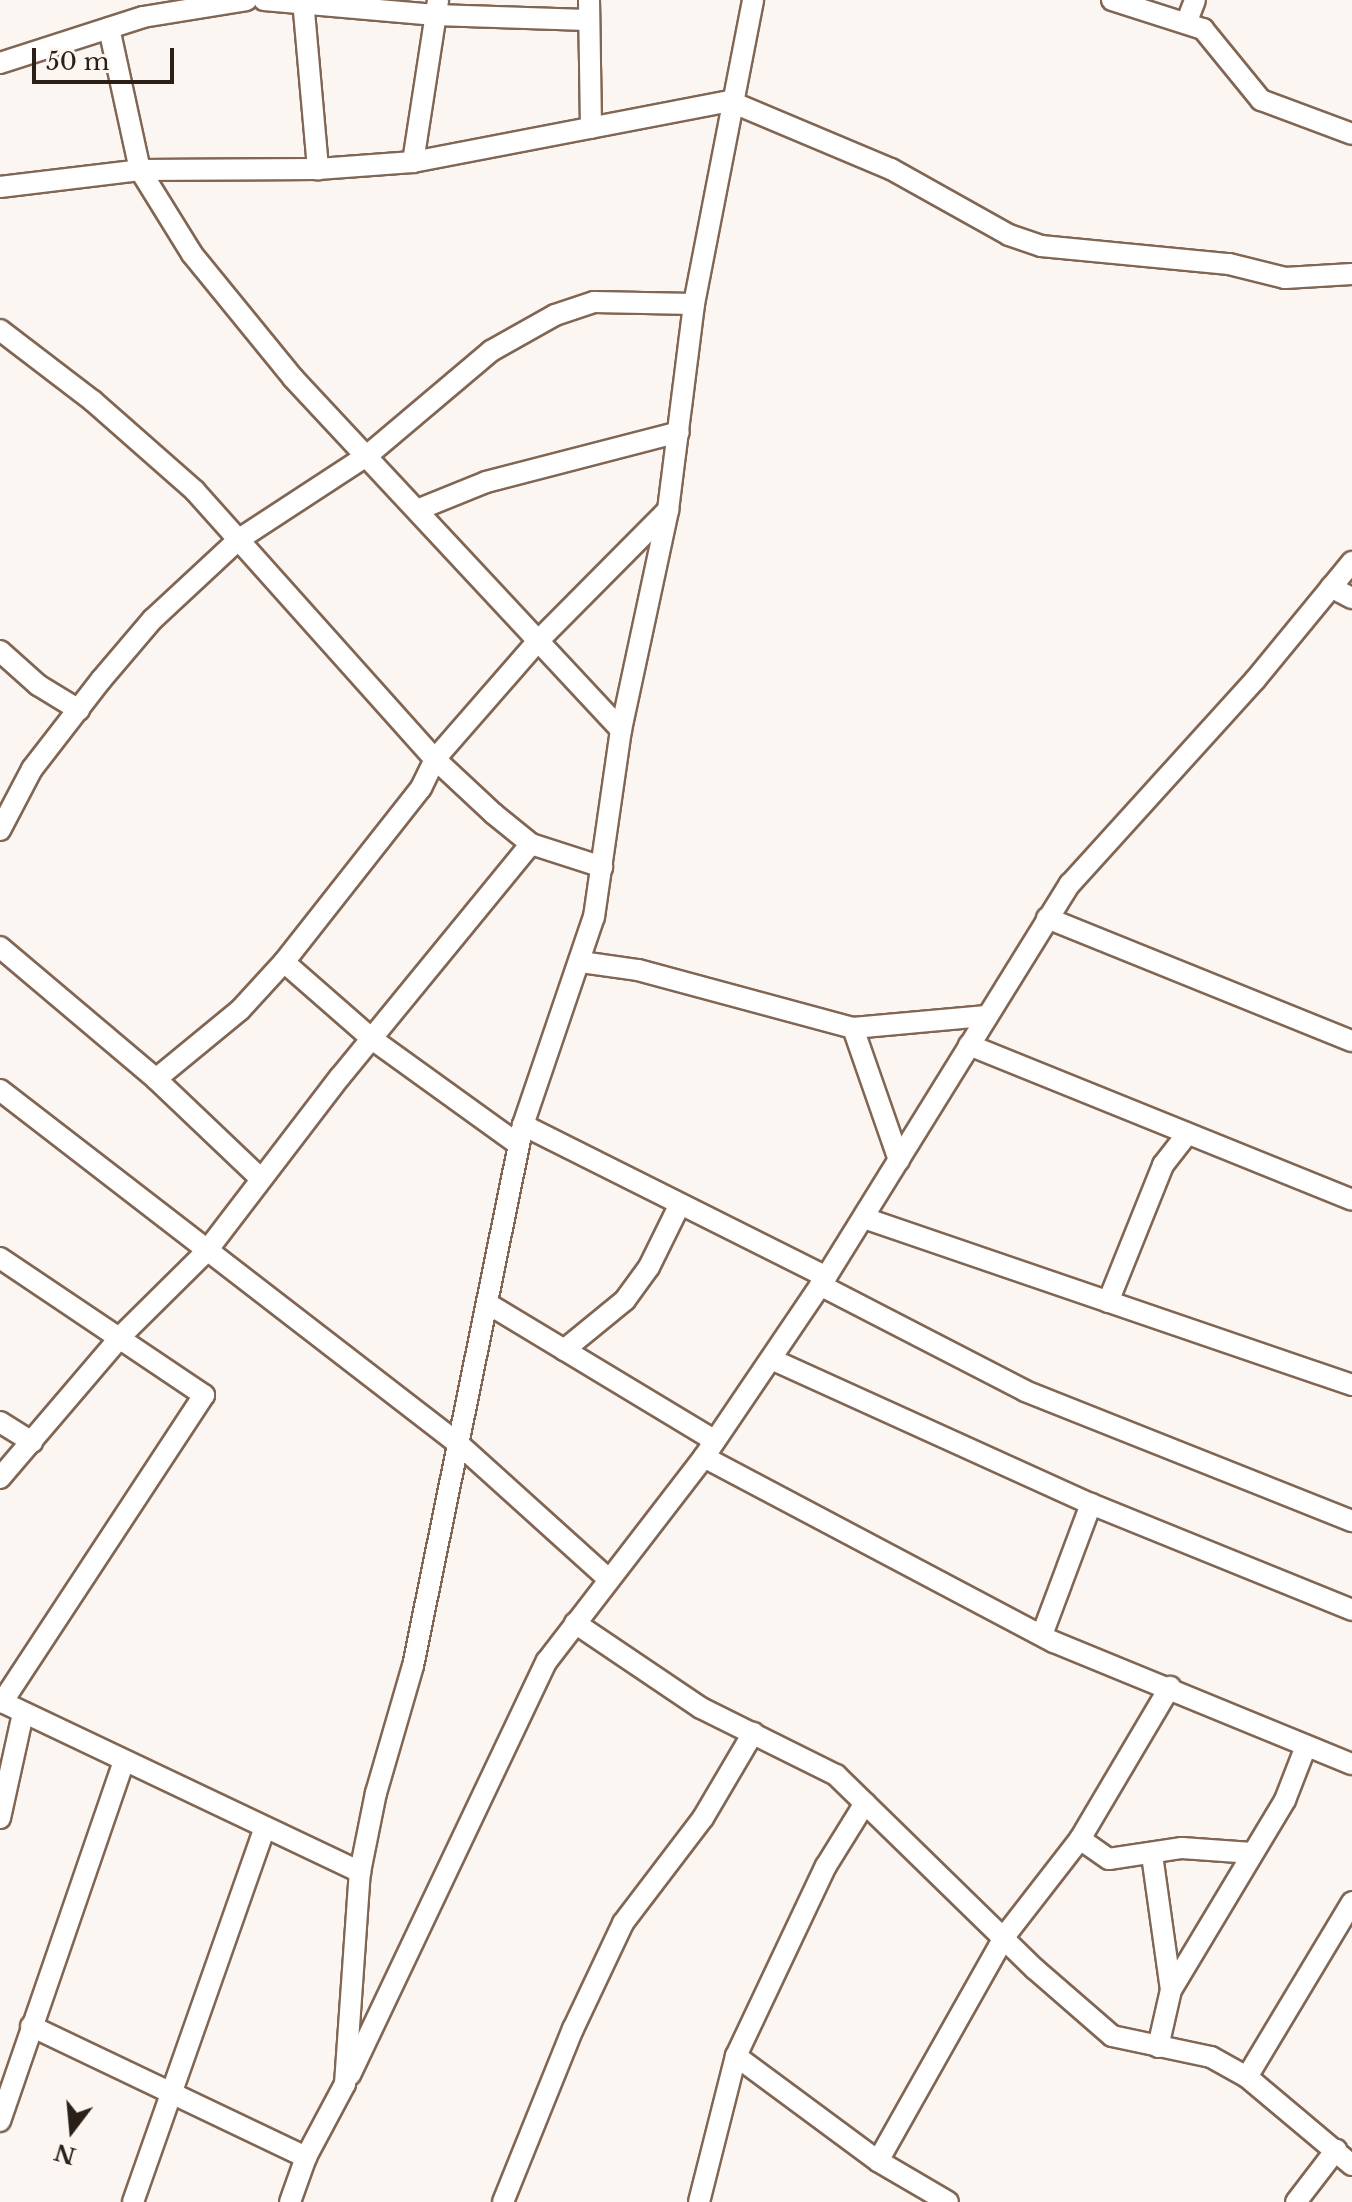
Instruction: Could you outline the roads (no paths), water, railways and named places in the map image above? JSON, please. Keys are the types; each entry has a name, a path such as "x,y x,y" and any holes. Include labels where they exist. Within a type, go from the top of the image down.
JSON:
{"street":[{"path":"0,63 109,28 141,9 247,0"},
{"path":"264,0 437,8 588,10 591,128"},
{"path":"345,2084 360,1872 383,1768 413,1666 490,1305 521,1135 551,1033 581,962 602,867 621,730 668,510 694,304 729,101 753,0"},
{"path":"1112,0 1187,21 1203,29 1225,51 1261,100 1352,134"},
{"path":"1187,21 1195,0"},
{"path":"304,1 318,169"},
{"path":"413,162 437,8"},
{"path":"109,28 140,170 227,301 621,730"},
{"path":"0,187 140,170 318,169 413,162 729,101 891,169 1009,235 1041,246 1229,264 1285,278 1352,274"},
{"path":"0,830 32,769 153,619 238,540 368,455 491,351 555,315 594,302 694,304"},
{"path":"1,333 93,401 195,491 435,759 531,844 602,867"},
{"path":"417,510 498,479 679,432"},
{"path":"156,1079 240,1010 284,962 421,788 435,759 538,641 668,510"},
{"path":"290,2202 306,2157 453,1867 524,1704 575,1623 709,1448 771,1359 864,1218 1047,918 1099,848 1255,680 1352,562"},
{"path":"1331,587 1352,598"},
{"path":"0,651 38,685 79,710"},
{"path":"0,1478 122,1335 206,1252 260,1178 531,844"},
{"path":"1047,918 1352,1041"},
{"path":"0,947 156,1079 260,1178"},
{"path":"284,962 372,1039 521,1135 680,1204 1025,1391 1352,1521"},
{"path":"581,962 638,970 853,1028 986,1016"},
{"path":"853,1028 899,1160"},
{"path":"969,1045 1352,1200"},
{"path":"0,1090 460,1445 607,1578"},
{"path":"1108,1302 1163,1165 1187,1134"},
{"path":"564,1350 625,1300 649,1267 680,1204"},
{"path":"864,1218 1352,1385"},
{"path":"0,1258 122,1335 202,1391 203,1401 122,1514 1,1702 123,1764 360,1872"},
{"path":"490,1305 564,1350 709,1448 1042,1635 1352,1764"},
{"path":"771,1359 1091,1504 1352,1610"},
{"path":"0,1422 32,1442"},
{"path":"1042,1635 1091,1504"},
{"path":"575,1623 701,1708 836,1775 1112,2036 1211,2057 1247,2077 1352,2165"},
{"path":"878,2161 1004,1937 1080,1839 1170,1687"},
{"path":"0,1818 23,1713"},
{"path":"503,2202 573,2029 623,1923 703,1818 753,1733"},
{"path":"1158,2047 1171,1990 1285,1800 1306,1746"},
{"path":"2,2110 123,1764"},
{"path":"699,2202 736,2056 826,1866 865,1803"},
{"path":"133,2202 264,1830"},
{"path":"1080,1839 1109,1859 1198,1848 1252,1853"},
{"path":"1152,1855 1171,1990"},
{"path":"1247,2077 1352,1902"},
{"path":"31,2026 306,2157"},
{"path":"736,2056 878,2161 948,2202"},
{"path":"1296,2202 1336,2150"}]}
